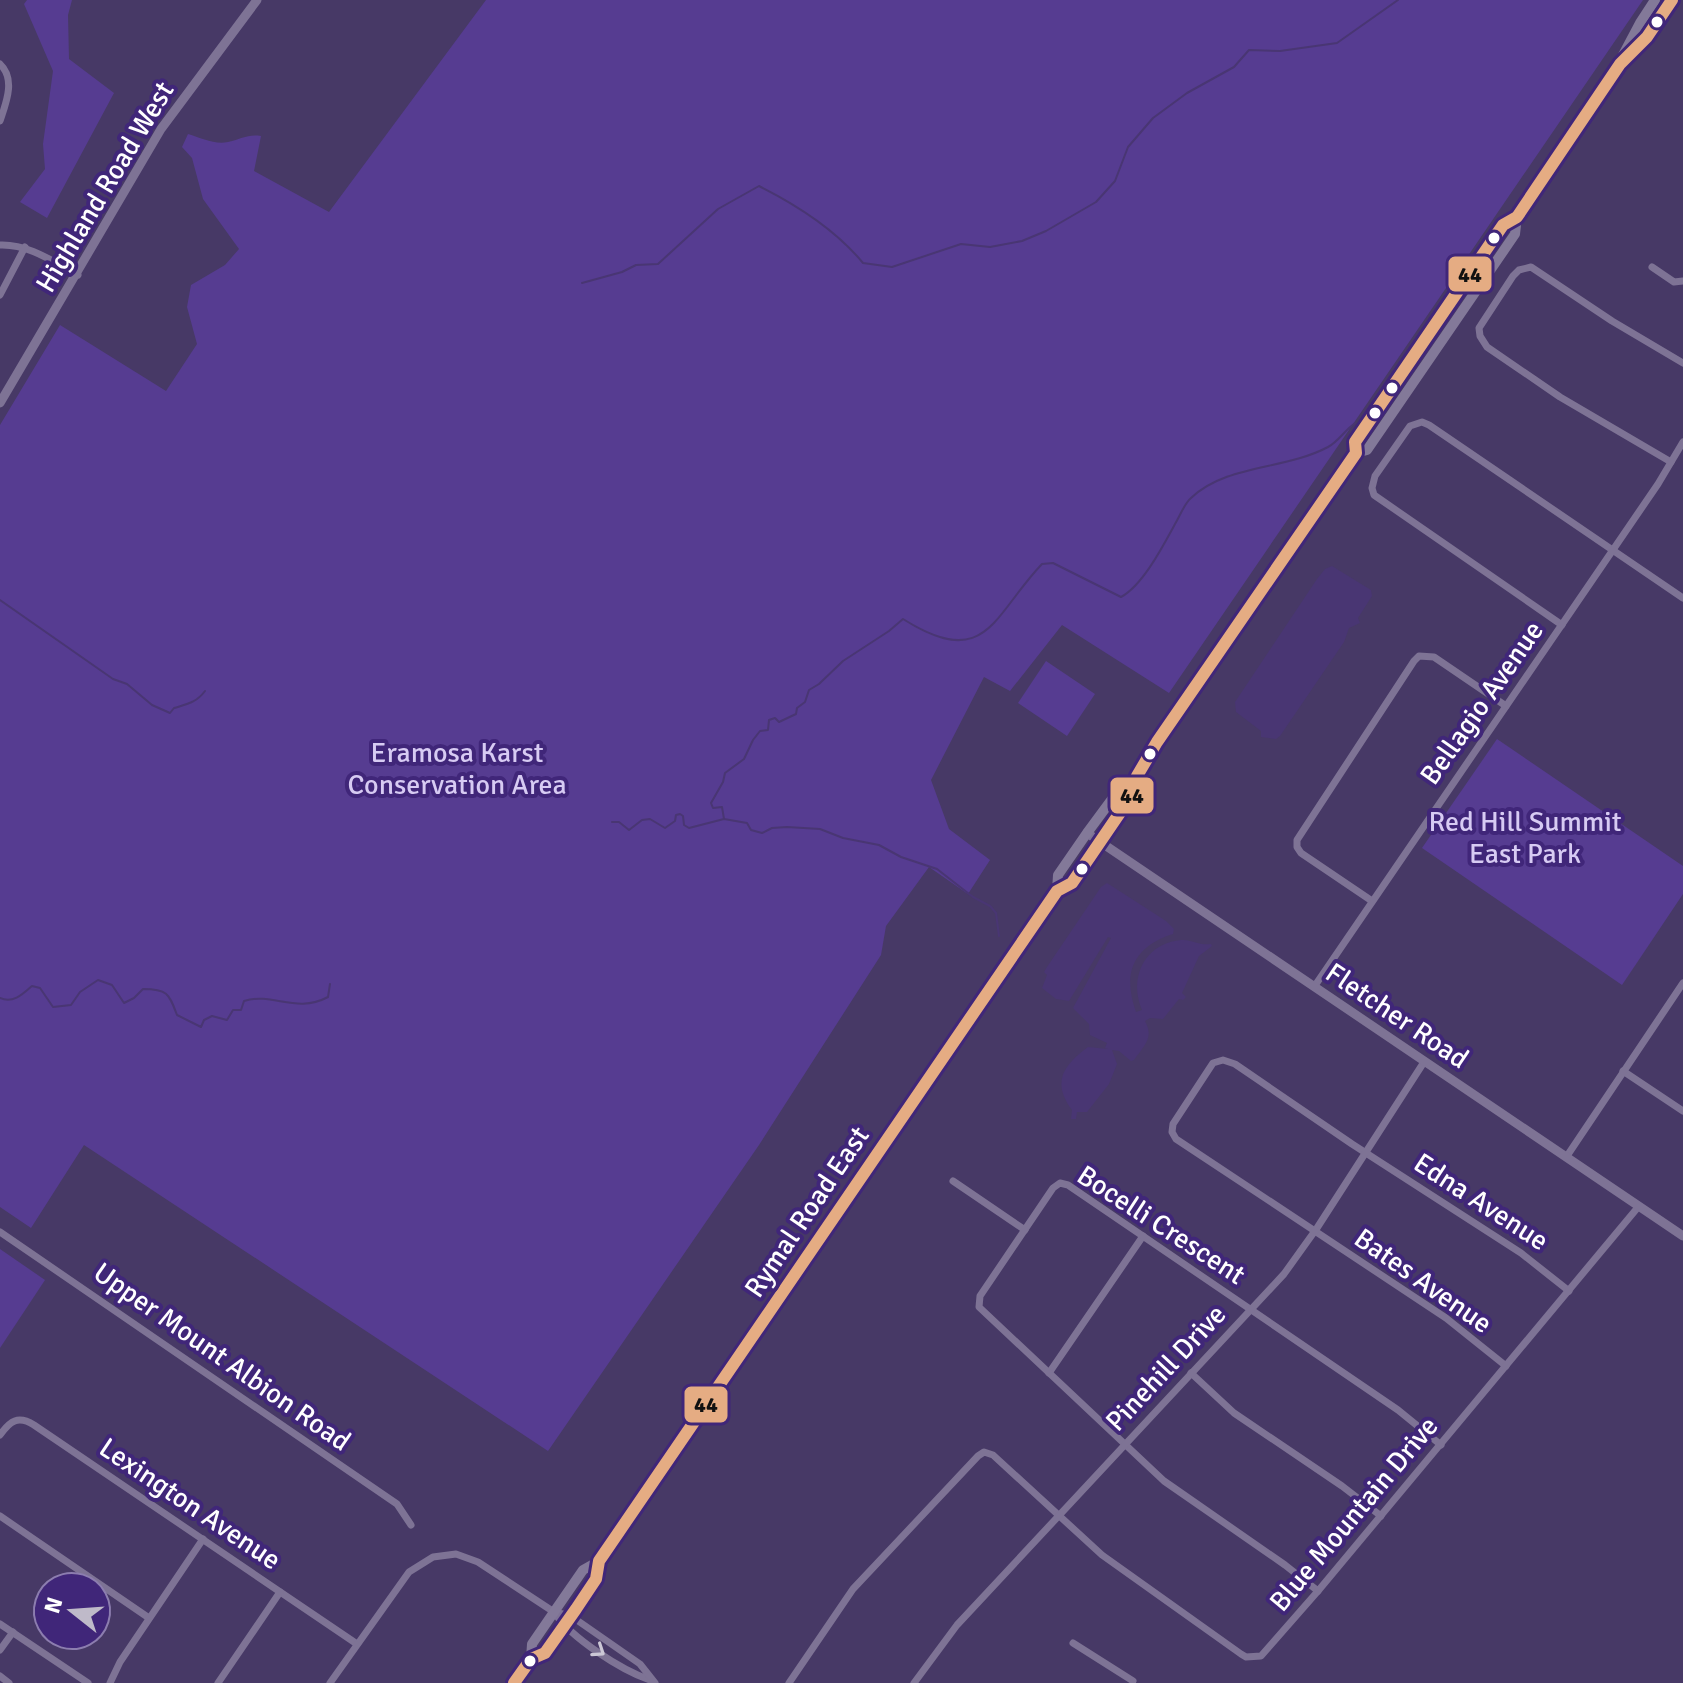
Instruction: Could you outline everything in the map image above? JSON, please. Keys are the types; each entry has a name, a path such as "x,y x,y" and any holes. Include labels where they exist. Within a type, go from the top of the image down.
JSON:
{"main road":[{"name":"Rymal Road East","path":"514,1683 531,1659 545,1653 571,1616 596,1579 599,1561 1057,891 1072,883 1132,795 1137,776 1157,742 1356,453 1355,442 1494,238 1503,225 1517,217 1620,64 1655,0"},
{"name":"Rymal Road East","path":"1620,64 1647,37 1672,0"},
{"name":"Rymal Road East","path":"1057,891 1058,875 1087,833 1121,787 1137,776"},
{"name":"Rymal Road East","path":"531,1659 532,1644 583,1570 599,1561"}],"street":[{"name":"Highland Road West","path":"0,403 78,275 161,129 257,0"},
{"path":"0,64 5,68 9,81 0,121"},
{"path":"0,245 25,247 78,275"},
{"path":"0,295 25,247"},
{"path":"1671,462 1560,397 1487,347 1479,328 1513,276 1519,270 1531,267 1612,321 1683,363"},
{"path":"1652,267 1674,282 1683,281"},
{"path":"1562,625 1379,501 1372,488 1375,476 1410,426 1422,422 1683,598"},
{"name":"Bellagio Avenue","path":"1314,987 1613,550 1683,442"},
{"path":"1372,901 1301,853 1297,840 1414,661 1419,656 1434,657 1506,706"},
{"name":"Fletcher Road","path":"1087,833 1683,1236"},
{"path":"1567,1156 1683,983"},
{"name":"Edna Avenue","path":"1314,1233 1179,1141 1172,1132 1176,1120 1213,1063 1228,1061 1532,1261 1569,1291"},
{"name":"Pinehill Drive","path":"914,1683 946,1637 1284,1274 1314,1233 1424,1062"},
{"path":"1623,1071 1683,1111"},
{"path":"953,1181 1025,1230"},
{"name":"Bocelli Crescent","path":"1318,1591 1171,1487 978,1304 980,1296 1053,1188 1063,1183 1398,1410 1441,1445"},
{"name":"Blue Mountain Drive","path":"789,1683 853,1589 981,1453 993,1455 1119,1569 1246,1657 1265,1653 1639,1206"},
{"name":"Upper Mount Albion Road","path":"0,1232 397,1504 411,1525"},
{"name":"Bates Avenue","path":"1314,1233 1446,1318 1506,1366"},
{"path":"1049,1373 1143,1236"},
{"path":"1191,1373 1234,1413 1381,1516"},
{"name":"Lexington Avenue","path":"0,1435 12,1421 27,1420 357,1644"},
{"path":"0,1516 149,1618"},
{"path":"110,1683 120,1662 203,1539"},
{"path":"330,1683 409,1572 426,1560 445,1555 467,1556 554,1612 571,1616 640,1664 654,1682"},
{"path":"218,1683 280,1592"},
{"path":"554,1612 563,1626 633,1674 654,1682"},
{"path":"0,1624 88,1683"},
{"path":"0,1650 13,1632"},
{"path":"1073,1643 1133,1681"},
{"path":"0,1676 9,1683"}],"green space":[{"path":"27,0 72,0 68,15 69,59 114,93 47,218 20,202 45,169 43,144 53,71 24,4"},
{"name":"Eramosa Karst Conservation Area","path":"486,0 1643,0 1169,693 1062,625 1010,691 984,677 931,780 949,829 990,860 968,894 929,867 886,926 881,955 759,1145 548,1451 84,1145 31,1228 0,1207 0,425 60,325 166,391 197,344 187,307 191,285 225,265 239,249 203,199 192,158 182,147 188,134 218,143 261,136 254,171 329,212"},
{"path":"1046,661 1095,694 1067,736 1018,703"},
{"name":"Red Hill Summit East Park","path":"1497,739 1683,866 1683,894 1622,985 1422,848"},
{"path":"0,1249 45,1280 0,1348"}],"shaded area":[{"path":"1332,566 1371,590 1372,596 1358,618 1360,623 1349,628 1344,642 1280,736 1276,739 1261,737 1261,731 1236,712 1235,702 1317,579"},
{"path":"1107,883 1174,929 1173,934 1148,946 1134,963 1130,985 1136,1012 1142,1010 1137,986 1149,955 1168,943 1181,940 1212,946 1199,956 1182,993 1186,997 1179,999 1163,1019 1150,1018 1145,1021 1148,1037 1134,1060 1112,1050 1117,1064 1109,1084 1087,1112 1077,1112 1076,1119 1071,1119 1072,1110 1061,1083 1066,1068 1088,1047 1108,1049 1105,1048 1107,1043 1090,1035 1089,1024 1073,1008 1111,938 1108,937 1069,1001 1056,999 1042,988 1047,975 1044,972 1101,887"}],"waterway":[{"path":"582,283 636,265 658,264 718,209 759,186 815,219 863,263 892,267 961,244 990,247 1022,241 1096,202 1115,181 1128,147 1153,118 1187,93 1234,67 1249,50 1280,51 1337,43 1398,0"},
{"path":"724,819 722,807 713,808 711,803 725,773 744,759 760,731 768,730 769,720 775,718 779,722 796,714 809,690 843,661 903,619 931,634 953,640 971,638 999,618 1042,564 1053,563 1121,597 1137,584 1165,543 1184,507 1205,487 1239,473 1311,454 1332,445 1355,423"},
{"path":"0,600 113,679 127,684 152,705 170,713 174,708 195,701 205,691"},
{"path":"612,822 619,822 629,830 642,820 650,819 665,828 680,814 684,825 689,828 724,819 747,823 751,830 762,833 772,828 820,829 843,838 879,845 901,857 937,869 990,906 996,913 999,936"},
{"path":"0,998 13,999 32,986 40,988 53,1007 71,1005 80,992 98,980 112,985 124,1003 143,989 163,992 177,1015 201,1027 204,1020 212,1016 227,1020 233,1010 241,1010 244,1001 316,1002 328,997 330,984"}],"transit line":[{"name":"44","path":"514,1683 531,1659 545,1653 576,1609 596,1579 599,1561 1057,891 1072,883 1132,795 1137,776 1157,742 1356,453 1355,442 1503,225 1517,217 1620,64 1647,37 1672,0"}]}
